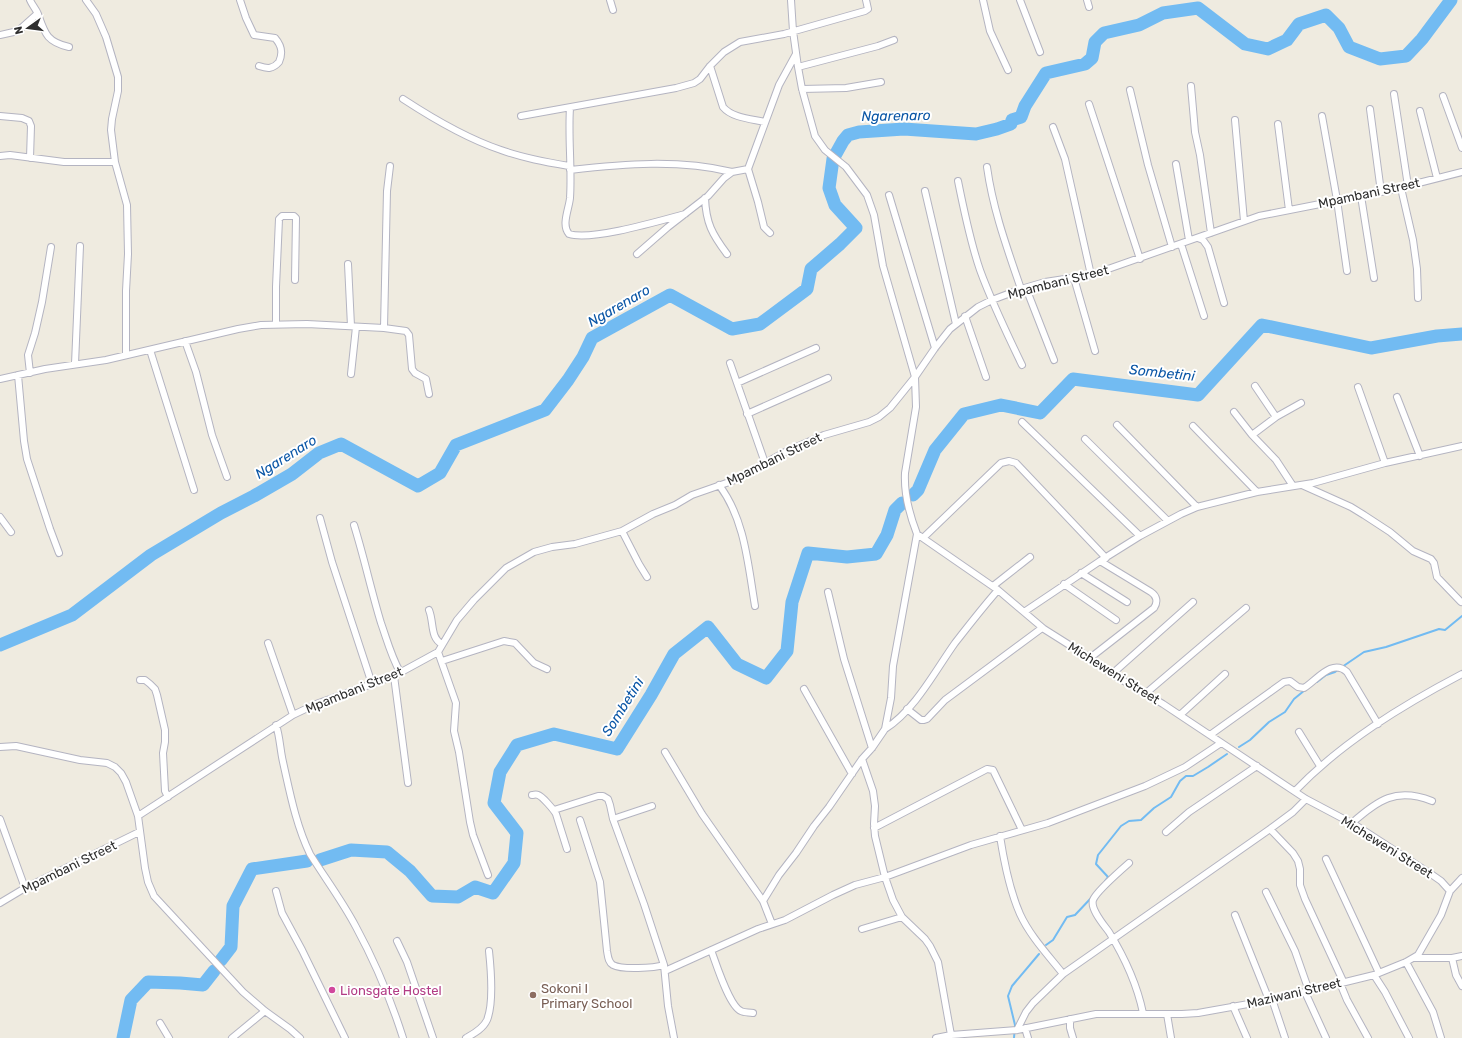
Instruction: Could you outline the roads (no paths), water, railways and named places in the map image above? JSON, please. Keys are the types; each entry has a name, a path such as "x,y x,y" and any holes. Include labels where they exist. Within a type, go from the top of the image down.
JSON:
{"street":[{"path":"30,0 44,33 52,41 69,47"},
{"path":"86,0 96,14 106,37 118,77 118,91 111,130 115,162 127,205 128,254 126,292 126,355"},
{"path":"240,0 254,35 275,38 280,44 282,50 279,62 272,68 259,66"},
{"path":"610,0 613,10"},
{"path":"791,0 793,31 798,67 815,136 825,150 846,167 867,195 874,215 883,266 915,377 916,407 904,482 917,534 893,666 891,698 885,729"},
{"path":"521,116 676,88 694,83 700,79 724,52 740,42 793,31 865,11 868,9 866,0"},
{"path":"982,0 990,32 1008,70"},
{"path":"1020,0 1040,52"},
{"path":"0,35 18,31 37,14"},
{"path":"798,67 878,46 894,40"},
{"path":"770,233 764,227 748,169 779,85 796,54"},
{"path":"710,66 723,106 727,111 765,122"},
{"path":"802,88 846,88 880,82"},
{"path":"1191,86 1194,119 1211,233"},
{"path":"1130,90 1148,165 1172,247"},
{"path":"1394,94 1404,187 1415,252 1418,298"},
{"path":"1443,96 1462,148"},
{"path":"404,99 473,139 500,150 570,168 650,163 702,167 732,172 748,169"},
{"path":"1089,104 1140,258"},
{"path":"570,108 570,200 565,225 569,234 584,236 638,226 685,214"},
{"path":"1370,109 1381,192"},
{"path":"1420,111 1437,178"},
{"path":"0,116 29,120 31,126 30,158"},
{"path":"1322,116 1337,200 1347,271"},
{"path":"1235,120 1244,221"},
{"path":"1278,124 1289,210"},
{"path":"1054,127 1065,159 1091,275"},
{"path":"0,156 7,154 64,162 115,162"},
{"path":"1176,164 1189,240"},
{"path":"384,328 387,191 390,166"},
{"path":"987,166 991,194 999,225 1054,360"},
{"path":"638,254 705,198 724,178 732,172"},
{"name":"Mpambani Street","path":"138,816 293,715 316,704 394,676 438,652 457,620 474,600 498,576 518,560 534,552 552,547 576,544 622,531 654,514 675,506 692,495 735,480 785,452 824,435 870,422 879,417 890,408 950,329 978,307 992,300 1045,282 1091,275 1259,216 1381,192 1462,172"},
{"path":"958,181 971,239 980,268 992,300 1022,365"},
{"path":"925,191 956,324"},
{"path":"889,195 935,348"},
{"path":"1361,196 1374,278"},
{"path":"705,198 706,211 710,226 715,238 727,254"},
{"path":"276,324 277,254 280,219 282,216 294,216 296,218 295,280"},
{"path":"1198,238 1203,240 1208,247 1224,303"},
{"path":"1181,244 1204,316"},
{"path":"75,364 80,246"},
{"path":"30,373 28,355 42,302 51,247"},
{"path":"348,264 354,327 351,374"},
{"path":"1074,278 1095,351"},
{"path":"965,316 986,378"},
{"path":"0,371 1,379 75,364 106,360 261,325 307,324 384,328 406,331 409,335 412,369 415,373 426,379 429,394"},
{"path":"185,341 196,372 212,435 227,477"},
{"path":"737,383 816,348"},
{"path":"150,350 194,490"},
{"path":"730,363 765,463"},
{"path":"18,375 27,459 59,553"},
{"path":"747,414 828,378"},
{"path":"1255,386 1276,417"},
{"path":"1358,388 1384,464"},
{"path":"1397,397 1420,456"},
{"path":"1252,435 1276,417 1301,403"},
{"path":"1234,412 1252,435 1276,460 1293,486"},
{"path":"1022,422 1140,536"},
{"path":"1116,425 1197,507"},
{"path":"1193,426 1258,492"},
{"path":"1085,439 1168,521"},
{"path":"1024,612 1064,584 1140,536 1197,507 1258,492 1313,483 1384,464 1462,446"},
{"path":"923,538 1001,463 1008,460 1016,463 1103,559 1151,592 1156,598 1157,602 1154,608 1090,658"},
{"path":"719,485 727,496 740,527 755,606"},
{"path":"1302,485 1351,507 1390,532 1413,551 1432,560 1437,577 1462,602"},
{"path":"0,517 11,532"},
{"path":"320,518 334,569 372,684"},
{"path":"354,525 386,641 400,672"},
{"path":"622,531 647,577"},
{"name":"Micheweni Street","path":"917,534 995,588 1042,628 1090,658 1112,674 1180,715 1306,799 1352,823 1431,874 1441,881 1450,891"},
{"path":"763,901 779,875 885,729 894,723 907,709 995,588 1030,557"},
{"path":"1082,573 1127,602"},
{"path":"1064,584 1116,620"},
{"path":"828,592 844,659 872,748"},
{"path":"1112,674 1193,602"},
{"path":"1145,694 1246,608"},
{"path":"429,610 432,618 434,634 437,641 442,644"},
{"path":"907,709 921,720 927,719 945,700 1042,628"},
{"path":"442,661 504,641 515,643 534,664 547,669"},
{"path":"268,643 293,715"},
{"path":"438,652 456,703 454,731 473,835 488,875"},
{"path":"1210,735 1284,682 1290,681 1298,687 1304,688 1331,668 1342,668 1347,672 1378,724"},
{"path":"1180,715 1225,674"},
{"path":"1295,791 1320,766 1378,724 1424,694 1462,674"},
{"path":"394,676 408,783"},
{"path":"140,680 145,680 155,688 157,695 165,730 163,753 165,791 168,797"},
{"path":"804,690 852,774"},
{"path":"276,725 280,736 283,760 293,803 306,845 310,854 356,925 397,1020 403,1038"},
{"path":"1299,732 1320,766"},
{"path":"580,820 600,882 609,961 613,965 620,967 664,968 711,950 758,929 785,920 855,885 885,877 971,845 1048,823 1145,786 1185,767 1221,743"},
{"path":"0,747 16,746 80,760 107,763 115,767 121,773 126,782 138,816 148,882 154,896 238,987 265,1011 300,1038"},
{"path":"665,752 702,814 763,901 772,924"},
{"path":"862,759 874,799 874,828 885,877 893,900 902,917 925,939 938,962 951,1035"},
{"path":"1166,832 1189,812 1257,766"},
{"path":"874,828 990,768 993,770 1022,830"},
{"path":"532,795 538,795 554,810 567,849"},
{"path":"1352,823 1371,807 1391,797 1412,795 1432,801"},
{"path":"554,810 598,796 604,796 608,800 613,819 644,904 664,968 668,1006 674,1038"},
{"path":"1014,1030 1033,1003 1063,974 1270,829 1293,812 1306,799"},
{"path":"613,819 652,806"},
{"path":"0,819 25,888"},
{"path":"1270,829 1296,857 1299,865 1300,885 1305,899 1342,982 1347,1000 1368,1038"},
{"name":"Mpambani Street","path":"0,903 25,888 140,832"},
{"path":"1000,836 1005,866 1020,914 1027,927 1063,974"},
{"path":"1326,859 1385,992 1408,1038"},
{"path":"1129,863 1095,896 1093,901 1095,911 1113,939 1134,978 1143,1013"},
{"name":"Maziwani Street","path":"936,1038 951,1035 1014,1030 1096,1014 1198,1013 1270,1000 1377,974 1414,958 1421,952 1441,915 1450,891 1462,878"},
{"path":"276,891 282,913 302,950 345,1038"},
{"path":"1266,892 1295,951 1307,991 1326,1038"},
{"path":"1235,915 1285,1038"},
{"path":"862,929 902,917"},
{"path":"398,941 407,962 433,1038"},
{"path":"711,950 729,998 735,1007 741,1011 753,1013"},
{"path":"466,1038 476,1033 486,1021 490,1007 491,979 489,952"},
{"path":"1414,958 1452,958 1462,956"},
{"path":"1452,958 1456,974 1462,986"},
{"path":"1406,962 1433,1012 1441,1038"},
{"path":"1233,1006 1247,1038"},
{"path":"232,1038 265,1011"},
{"path":"1167,1014 1171,1038"},
{"path":"1073,1019 1070,1028 1073,1038"},
{"path":"160,1023 169,1038"},
{"path":"1025,1028 1028,1038"}],"waterway":[{"name":"Ngarenaro","path":"0,645 72,615 151,555 221,513 292,474 319,453 341,444 418,486 440,473 456,445 545,410 568,380 583,357 592,338 670,295 732,329 760,324 807,289 811,269 856,228 835,205 829,188 833,159 848,135 859,132 904,129 976,134 1011,124 1012,120 1021,117 1025,106 1046,73 1085,64 1092,58 1095,42 1104,33 1139,25 1163,13 1198,8 1245,44 1268,49 1287,40 1299,24 1326,15 1339,28 1349,47 1380,59 1406,56 1422,39 1451,0"},
{"name":"Sombetini","path":"913,495 918,490 935,450 964,414 1001,405 1040,413 1073,379 1198,395 1262,325 1371,348 1437,336 1462,334"},
{"name":"Sombetini","path":"320,860 351,850 387,852 410,871 432,896 458,897 475,887 493,893 514,863 517,833 494,803 500,772 517,745 554,734 617,749 651,695 674,654 708,627 737,664 766,678 787,651 792,602 808,553 847,557 876,554 887,535 895,510 902,503"},
{"path":"1342,667 1364,652 1386,647 1439,629 1445,630 1462,616"},
{"path":"1317,682 1326,675 1339,669"},
{"path":"1239,747 1250,740 1269,722 1285,712 1294,699 1305,690"},
{"path":"1105,881 1108,877 1096,864 1098,855 1121,826 1129,821 1141,820 1154,808 1171,797 1180,781 1186,776 1193,776 1227,754"},
{"name":"Sombetini","path":"221,960 231,947 233,906 252,869 307,861"},
{"path":"1046,945 1053,940 1067,917 1075,915 1092,897"},
{"path":"1014,1038 1015,1025 1008,996 1012,986 1039,954"},
{"name":"Sombetini","path":"123,1038 131,1000 148,982 203,985 214,971"}],"place":[{"name":"Lionsgate Hostel","path":"332,990"},
{"name":"Sokoni I Primary School","path":"533,995"}]}
